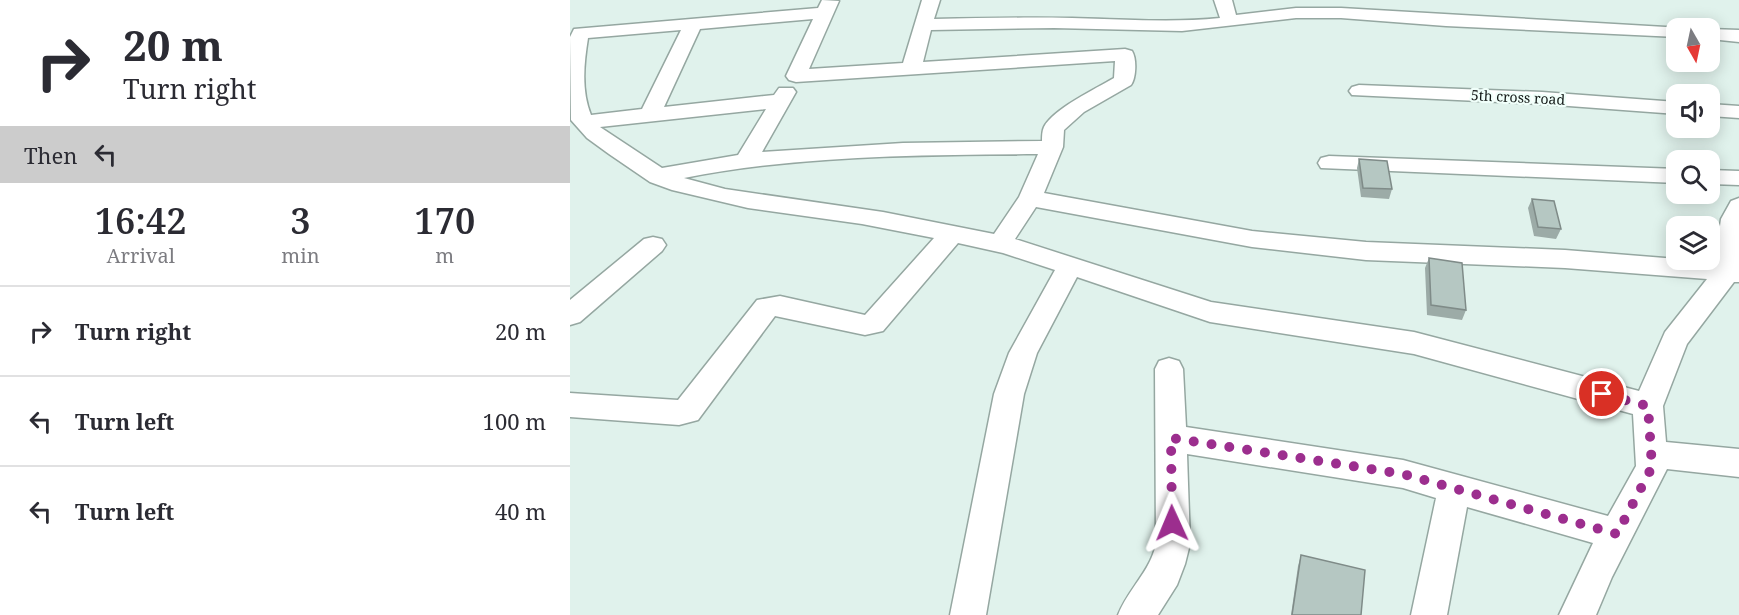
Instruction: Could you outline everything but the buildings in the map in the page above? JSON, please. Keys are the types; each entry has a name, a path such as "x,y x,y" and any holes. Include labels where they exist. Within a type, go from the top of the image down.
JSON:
{"street":[{"path":"911,69 931,0"},
{"path":"1056,22 1057,0"},
{"path":"1223,0 1230,22"},
{"path":"1230,22 1275,10 1288,0"},
{"path":"828,7 693,24 580,33 575,60 574,92 583,122 608,143 658,176 682,186 714,194 848,214 1004,244 1210,312 1414,343 1648,406"},
{"path":"746,160 779,101 796,76 828,7"},
{"path":"922,25 1056,22 1172,26 1230,22 1296,13 1341,13 1446,21 1666,31"},
{"path":"650,115 693,24"},
{"path":"1720,35 1739,36"},
{"path":"796,76 1125,55 1124,81 1077,108 1054,128 1052,147 1030,198 1004,244"},
{"name":"5th cross road","path":"1359,90 1497,95 1666,107"},
{"path":"583,122 779,101"},
{"path":"1720,110 1739,111"},
{"path":"658,176 746,160 872,151 1052,147"},
{"path":"1329,163 1666,176"},
{"path":"1720,177 1739,178"},
{"path":"1030,198 1252,239 1366,251 1565,259 1733,273"},
{"path":"1577,615 1652,467 1648,406 1675,340 1733,273 1733,219 1739,206"},
{"path":"570,405 687,411 767,307 780,306 865,325 873,324 952,233"},
{"path":"570,315 653,246"},
{"path":"968,615 1009,394 1023,352 1070,266"},
{"path":"1136,615 1166,573 1171,561 1173,544 1170,369"},
{"path":"1171,438 1403,474 1617,534"},
{"path":"1651,454 1739,463"},
{"path":"1429,615 1454,488"}],"route":[{"path":"1172,523 1171,438 1403,474 1617,534 1652,467 1648,406 1602,394"}]}
